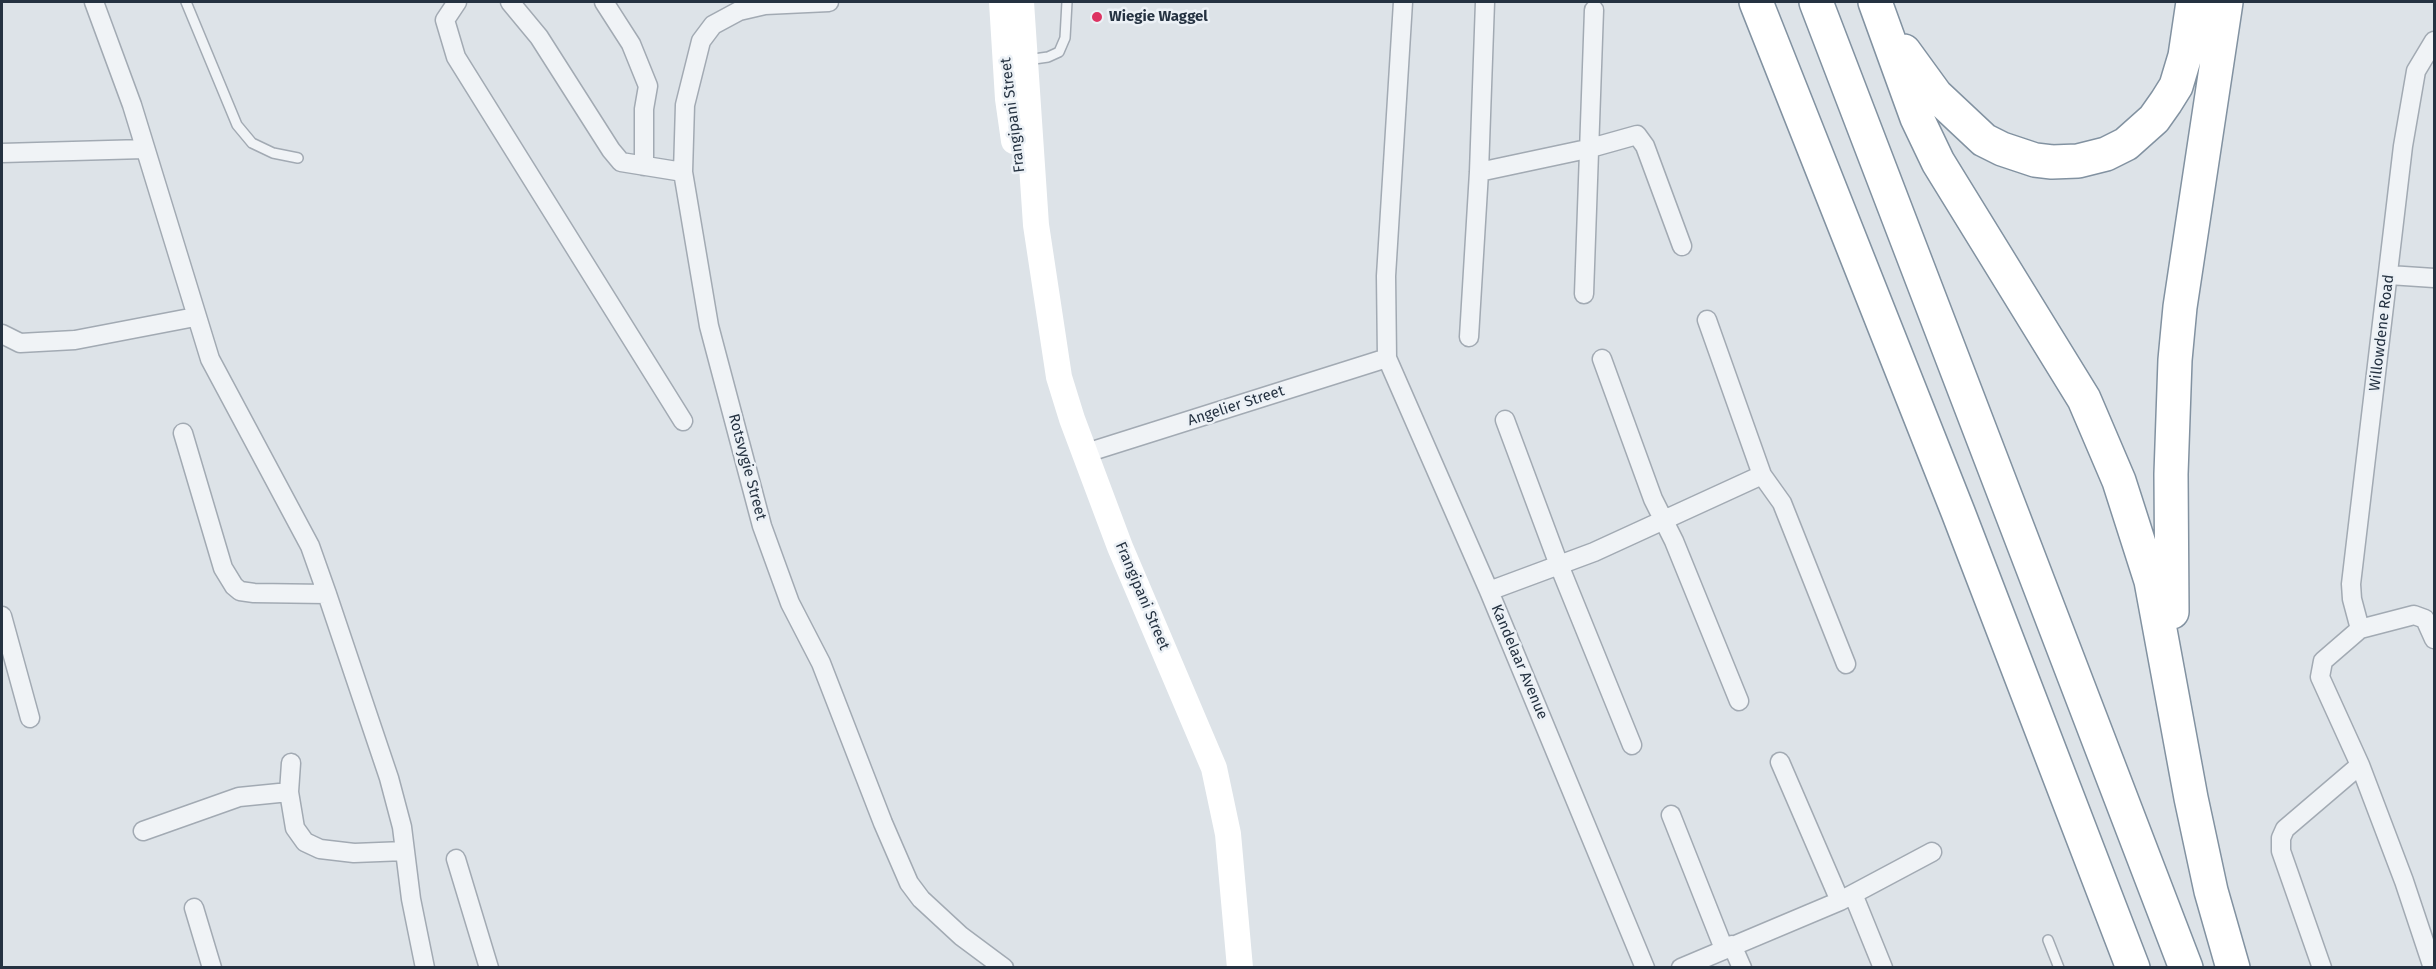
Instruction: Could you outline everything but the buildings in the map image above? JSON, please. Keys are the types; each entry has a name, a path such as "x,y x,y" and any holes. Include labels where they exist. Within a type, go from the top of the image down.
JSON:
{"highway":[{"path":"1756,2 1962,523 2133,968"},
{"path":"1816,2 2186,968"},
{"path":"1878,8 1936,95 1984,140 2002,149 2035,160 2071,162 2106,154 2126,144 2154,119 2176,86 2185,56 2193,2"},
{"path":"2178,722 2171,588 2170,474 2175,360 2180,307 2227,2"},
{"path":"1878,8 1917,118 1938,162 1980,234 2063,361 2103,441 2137,530 2151,581 2211,891 2233,968"}],"street":[{"path":"94,2 121,74 195,317 220,381 310,546 327,594 389,778 405,851 411,899 425,968"},
{"path":"458,2 445,20 456,57 683,421"},
{"path":"510,2 539,38 621,162 683,172"},
{"path":"604,2 631,44 648,86 644,108 644,166"},
{"name":"Rotsvygie Street","path":"829,2 720,10 713,25 701,41 685,105 683,172 709,326 762,526 790,603 821,663 909,883 921,899 961,936 1004,968"},
{"name":"Frangipani Street","path":"1002,2 1008,99 1015,147 1022,187 1036,225"},
{"name":"Frangipani Street","path":"1021,2 1036,197 1036,225 1059,377 1120,547 1214,768 1228,834 1240,968"},
{"path":"1387,358 1386,276 1403,2"},
{"path":"1469,337 1479,172 1485,2"},
{"path":"1584,294 1587,149 1594,10"},
{"name":"Willowdene Road","path":"2360,629 2352,599 2351,584 2409,107 2416,71 2434,41"},
{"path":"1479,172 1587,149 1626,136 1641,137 1682,246"},
{"path":"2,153 144,149"},
{"path":"2389,275 2434,278"},
{"path":"2,334 20,342 57,342 195,317"},
{"path":"1707,320 1762,475 1782,503 1846,664"},
{"name":"Angelier Street","path":"1086,453 1387,358"},
{"name":"Kandelaar Avenue","path":"1387,358 1489,591 1645,968"},
{"path":"1602,359 1653,499 1707,619 1739,701"},
{"path":"1505,420 1559,565 1632,745"},
{"path":"183,433 223,568 234,586 240,591 254,593 327,594"},
{"path":"1489,591 1594,552 1762,475"},
{"path":"2433,968 2404,881 2360,765 2320,676 2323,661 2360,629 2414,615 2425,619 2434,639"},
{"path":"2,616 30,718"},
{"path":"1780,762 1883,968"},
{"path":"291,763 289,792 295,828 311,847 354,853 405,851"},
{"path":"2322,968 2281,851 2281,838 2285,829 2360,765"},
{"path":"143,831 239,797 289,792"},
{"path":"1671,815 1728,947 1742,968"},
{"path":"1681,968 1846,897 1932,852"},
{"path":"456,859 489,968"},
{"path":"194,908 212,968"}],"lane":[{"path":"186,2 237,125 252,142 273,153 298,158"},
{"path":"1024,60 1048,57 1059,52 1065,38 1067,2"},
{"path":"2048,940 2059,968"}],"place":[{"name":"Wiegie Waggel","path":"1097,17"}]}
